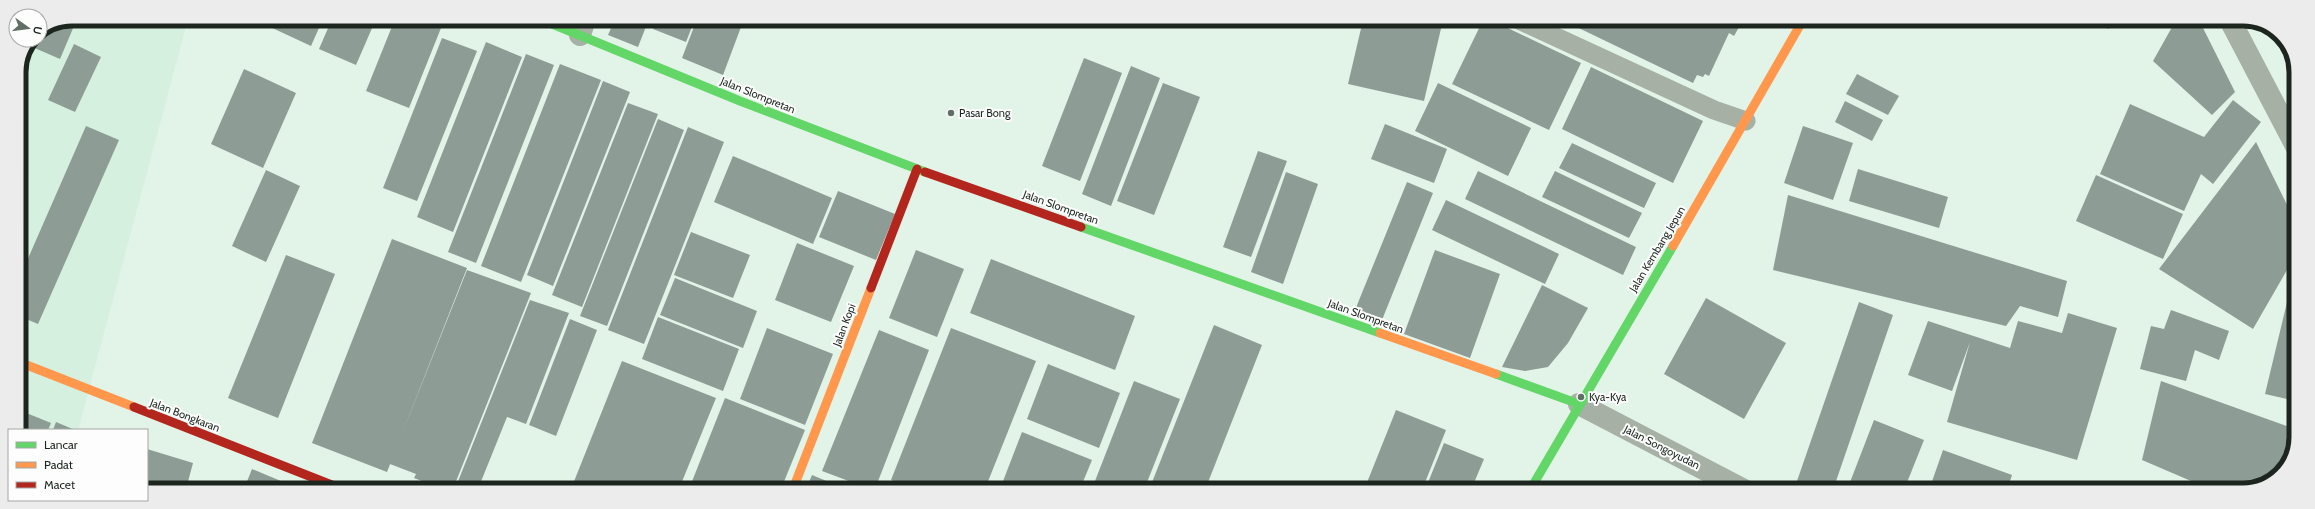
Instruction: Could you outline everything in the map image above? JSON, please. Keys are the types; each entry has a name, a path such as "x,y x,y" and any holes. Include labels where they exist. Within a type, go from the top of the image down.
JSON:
{"street":[{"name":"Jalan Kembang Jepun","path":"1534,483 1800,26"},
{"path":"2233,26 2289,132"},
{"name":"Jalan Slompretan","path":"582,27 740,101 917,169 1579,404"},
{"name":"Jalan Kopi","path":"795,483 917,169"},
{"name":"Jalan Bongkaran","path":"26,365 327,483"},
{"name":"Jalan Songoyudan","path":"1579,404 1731,483"}],"lane":[{"path":"1532,26 1714,110 1746,120"}],"shaded area":[{"path":"186,26 78,429 26,429 26,72 29,54 33,48 48,48 48,33 54,29 63,27"}],"building":[{"path":"74,26 60,59 35,48 48,48 48,33 54,29"},
{"path":"268,26 320,26 311,46"},
{"path":"329,26 373,26 356,65 319,49"},
{"path":"392,26 442,26 409,108 366,91"},
{"path":"612,26 646,26 638,47 608,35"},
{"path":"654,26 692,26 686,42 653,29"},
{"path":"694,26 741,26 723,75 682,58"},
{"path":"1362,26 1442,26 1424,101 1348,84"},
{"path":"1480,26 1504,26 1581,63 1549,130 1452,84"},
{"path":"1574,26 1740,26 1734,36 1729,33 1709,76 1705,74 1703,77 1697,75 1693,83"},
{"path":"2173,26 2202,26 2235,92 2212,115 2153,61"},
{"path":"442,38 477,51 417,201 383,188"},
{"path":"486,42 522,57 453,232 417,217"},
{"path":"74,44 101,57 75,112 48,100"},
{"path":"526,54 554,65 476,263 448,252"},
{"path":"1084,58 1122,73 1080,181 1042,166"},
{"path":"560,64 601,80 521,282 481,266"},
{"path":"1131,66 1160,78 1111,206 1082,194"},
{"path":"1591,67 1703,121 1673,183 1562,129"},
{"path":"244,69 296,93 263,168 211,144"},
{"path":"1857,74 1899,96 1888,115 1846,94"},
{"path":"603,81 630,92 553,286 527,275"},
{"path":"1163,83 1200,97 1154,215 1117,201"},
{"path":"1438,83 1531,128 1508,176 1415,131"},
{"path":"2233,100 2261,122 2213,184 2201,174 2184,211 2100,174 2130,104 2204,137"},
{"path":"1845,101 1883,120 1872,141 1835,122"},
{"path":"628,103 658,114 582,307 552,295"},
{"path":"658,119 684,130 607,326 580,316"},
{"path":"1385,124 1447,149 1434,183 1371,159"},
{"path":"86,126 119,140 38,324 26,319 26,263"},
{"path":"1803,126 1853,143 1833,200 1784,183"},
{"path":"688,127 724,142 644,344 608,330"},
{"path":"2256,142 2289,209 2289,266 2253,329 2159,269"},
{"path":"1572,143 1656,183 1644,208 1559,168"},
{"path":"1258,151 1287,161 1251,257 1223,247"},
{"path":"733,156 832,198 813,244 714,202"},
{"path":"1858,169 1948,197 1939,228 1849,201"},
{"path":"266,170 300,186 266,262 232,246"},
{"path":"1478,171 1636,247 1623,275 1465,199"},
{"path":"1555,171 1642,213 1629,238 1542,197"},
{"path":"1286,172 1318,184 1283,284 1251,272"},
{"path":"2096,175 2183,214 2163,259 2076,221"},
{"path":"1407,182 1433,193 1380,325 1353,315"},
{"path":"838,191 895,214 876,260 819,237"},
{"path":"1788,195 2067,281 2058,317 2020,306 2006,326 1773,270"},
{"path":"1446,200 1559,254 1545,284 1432,230"},
{"path":"691,232 750,255 733,298 674,275"},
{"path":"392,239 467,268 387,472 312,443"},
{"path":"797,243 854,266 831,322 775,300"},
{"path":"916,250 964,269 937,337 889,318"},
{"path":"1435,250 1500,274 1470,358 1404,334"},
{"path":"286,255 335,274 278,418 228,398"},
{"path":"991,259 1135,316 1115,370 970,313"},
{"path":"467,270 531,293 455,483 427,483 414,478 416,474 390,464"},
{"path":"675,278 757,311 743,348 660,315"},
{"path":"1542,285 1588,308 1568,343 1548,367 1525,371 1502,367"},
{"path":"1706,298 1786,343 1744,419 1664,374"},
{"path":"2288,298 2289,400 2265,394"},
{"path":"530,300 569,313 526,424 507,417 480,483 457,483"},
{"path":"1859,302 1893,315 1835,483 1803,483 1797,481"},
{"path":"2171,310 2229,331 2219,360 2195,350 2186,381 2140,369 2151,326 2164,329"},
{"path":"2068,313 2117,328 2077,460 1947,422 1970,342 1952,391 1908,375 1928,321 2010,348 2018,321 2062,333"},
{"path":"658,317 739,349 723,391 642,359"},
{"path":"570,319 597,330 556,436 529,425"},
{"path":"1214,325 1262,345 1208,483 1152,483"},
{"path":"767,328 833,354 805,425 740,399"},
{"path":"951,328 1036,361 987,483 898,483 891,480"},
{"path":"879,330 929,350 877,483 854,483 822,471"},
{"path":"622,361 716,398 681,483 573,483"},
{"path":"1048,364 1120,393 1099,448 1027,419"},
{"path":"1134,381 1180,399 1147,483 1100,483 1095,481"},
{"path":"2161,381 2289,427 2286,455 2271,474 2258,481 2249,483 2196,483 2142,460"},
{"path":"725,398 805,430 783,483 691,483"},
{"path":"1396,410 1446,430 1425,483 1367,483"},
{"path":"26,413 51,423 48,429 26,429"},
{"path":"1874,420 1924,440 1907,483 1850,483"},
{"path":"56,422 73,429 53,429"},
{"path":"1022,432 1092,460 1082,483 1002,483"},
{"path":"1444,443 1484,459 1474,483 1428,483"},
{"path":"148,449 193,463 188,483 148,483"},
{"path":"1943,450 2012,475 2009,483 1931,483"},
{"path":"252,469 286,483 246,483"},
{"path":"812,475 831,483 809,483"}],"traffic: fast":[{"path":"557,26 740,101 925,172"},
{"path":"1081,227 1380,333"},
{"path":"1534,483 1673,246"},
{"path":"1496,374 1579,404"}],"traffic: slow":[{"path":"1673,246 1800,26"},
{"path":"795,483 871,288"},
{"path":"1380,333 1496,374"},
{"path":"26,365 134,407"}],"traffic: jam":[{"path":"871,288 917,169"},
{"path":"925,172 1081,227"},
{"path":"134,407 327,483"}],"place":[{"name":"Pasar Bong","path":"951,113"},
{"name":"Kya-Kya","path":"1581,397"}]}
